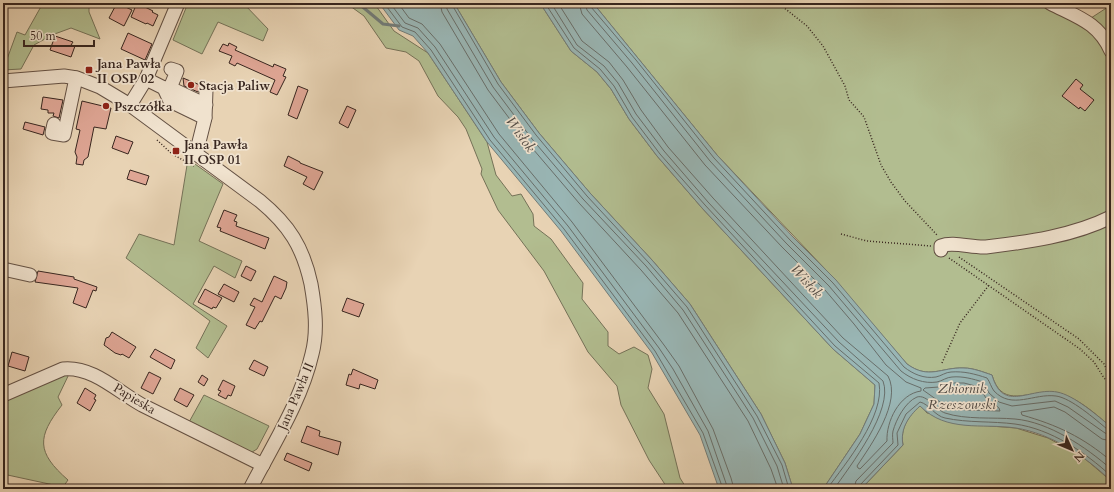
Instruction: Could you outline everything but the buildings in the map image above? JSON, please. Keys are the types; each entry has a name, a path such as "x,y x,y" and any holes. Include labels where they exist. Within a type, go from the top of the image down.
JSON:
{"street":[{"path":"130,104 146,79 178,3"},
{"path":"1050,3 1095,27 1104,37 1111,51"},
{"path":"166,90 177,71 171,69"},
{"name":"Jana Pawła II","path":"3,81 49,76 76,78 100,87 130,104 277,215 291,231 301,250 309,274 314,300 316,327 312,354 304,381 292,408 250,489"},
{"path":"54,124 52,132 64,135 76,78"},
{"path":"146,79 166,90 170,101 206,112"},
{"path":"196,154 206,112 206,90"},
{"path":"942,247 986,247 1068,234 1111,217"},
{"path":"3,269 30,275"},
{"name":"Papieska","path":"3,395 63,369 72,368 110,384 132,400 262,465"}],"path":[{"path":"778,3 807,26 823,46 845,86 849,100 864,117 881,165 905,201 942,247 943,255 989,285 1080,349 1094,362 1104,378 1111,385"},
{"path":"155,136 158,141 172,154 191,166 198,167"},
{"path":"841,234 866,241 942,247"},
{"path":"958,256 1079,339 1104,364 1111,379"},
{"path":"942,363 960,323 989,285"}],"green space":[{"path":"43,3 89,3 89,12 100,39 71,28 52,35 34,45 21,69 3,70 17,32 25,35"},
{"path":"188,3 243,3 268,29 263,41 218,22 202,54 173,40"},
{"path":"346,3 374,3 394,31 428,53 487,142 496,175 512,196 521,194 533,214 534,226 551,239 583,283 582,299 608,332 608,346 619,354 634,347 648,355 652,369 648,388 664,414 680,478 687,489 668,489 649,460 621,405 617,386 588,352 544,271 498,210 481,174 482,169 466,129 458,117 438,96 419,61 406,52 386,48 364,16"},
{"path":"454,3 540,3 571,51 597,72 611,89 629,119 657,156 702,208 833,349 875,385 874,404 860,434 823,489 793,489 785,463 761,414 690,304 652,260 590,193 539,133 501,82"},
{"path":"593,3 1061,3 1091,18 1111,5 1111,427 1092,411 1071,398 1062,395 1047,392 1021,396 1007,395 996,385 992,375 978,370 956,368 929,372 915,369 907,364 826,270 717,155"},
{"path":"188,159 223,184 199,241 242,261 235,278 214,266 193,304 227,326 208,358 196,348 210,321 126,258 139,234 174,245"},
{"path":"70,372 58,397 62,405 48,426 44,435 45,452 50,461 68,480 63,487 3,474 3,398"},
{"path":"204,395 269,426 257,449 249,454 188,424"},
{"path":"920,405 927,413 990,426 1016,428 1048,438 1083,457 1111,481 1111,489 861,489 903,445 902,439 906,423"}],"water":[{"name":"Wisłok","path":"379,3 454,3 501,82 539,133 590,193 652,260 690,304 761,414 785,463 793,489 719,489 700,435 652,353 561,231 487,142 428,53 413,36 399,30"},
{"name":"Zbiornik Rzeszowski","path":"540,3 593,3 717,155 793,237 836,280 907,364 915,369 929,372 956,368 982,371 992,375 997,387 1003,393 1010,396 1047,391 1064,394 1086,406 1106,422 1111,427 1111,481 1090,463 1067,447 1042,435 1016,428 953,424 930,414 920,406 912,414 906,424 902,439 903,445 861,489 823,489 860,434 874,404 875,385 833,349 702,208 657,156 629,119 611,89 597,72 571,51"}],"waterway":[{"path":"358,3 383,24 399,26"}],"place":[{"name":"Jana Pawła II OSP 02","path":"89,70"},
{"name":"Stacja Paliw","path":"191,85"},
{"name":"Pszczółka","path":"106,106"},
{"name":"Jana Pawła II OSP 01","path":"176,151"}]}
